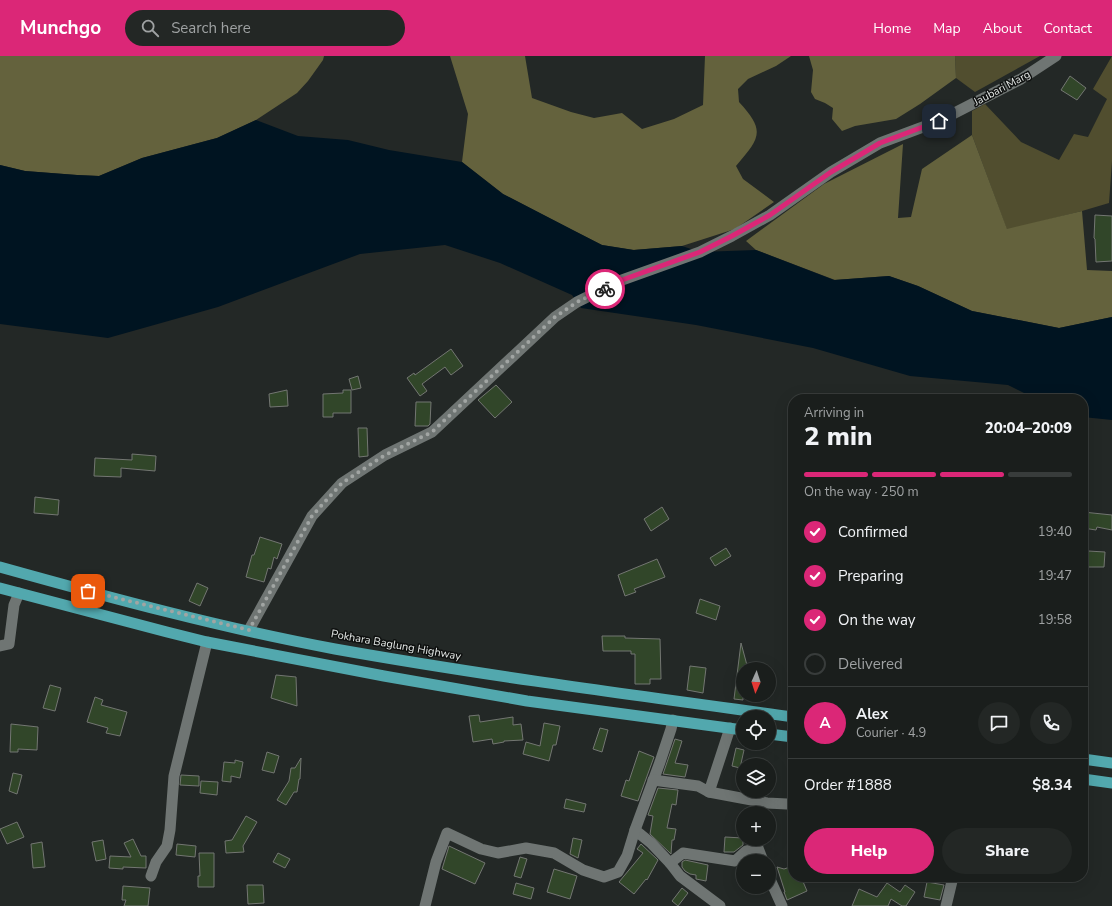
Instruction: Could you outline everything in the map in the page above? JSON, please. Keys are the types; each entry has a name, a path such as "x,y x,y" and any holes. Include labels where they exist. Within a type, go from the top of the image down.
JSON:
{"highway":[{"name":"Pokhara Baglung Highway","path":"0,567 118,599 249,630 334,648 506,678 788,716"},
{"path":"0,588 207,642 384,676 527,701 736,729"},
{"path":"776,735 788,736"},
{"path":"1088,760 1112,764"},
{"path":"1088,780 1112,783"}],"street":[{"name":"Jaubari Marg","path":"249,630 312,516 342,483 385,455 432,432 555,317 577,302 622,280 700,252 732,236 770,215 831,172 880,143 939,121 1021,80 1056,56"},
{"path":"0,646 9,644 14,604 19,593"},
{"path":"151,876 156,862 168,846 174,776 207,642"},
{"path":"425,906 436,862 447,833 481,849 498,853 526,848 554,853 583,870 604,877 618,872 627,856 672,729 673,720"},
{"path":"709,792 730,728"},
{"path":"653,780 698,786 709,792 767,803 787,804"},
{"path":"635,830 651,843 680,876 720,906"},
{"path":"742,854 746,850 758,848 760,854"},
{"path":"670,863 683,853 736,860"},
{"path":"946,906 952,882"},
{"path":"776,893 782,906"}],"shaded area":[{"path":"0,56 324,56 323,60 308,81 297,93 256,120 217,138 142,158 99,176 25,171 0,165"},
{"path":"450,56 525,56 532,98 571,112 594,118 622,113 642,129 674,119 703,105 705,56 791,56 776,66 748,79 738,89 739,102 753,120 757,134 755,141 736,166 743,179 774,202 735,229 682,246 633,250 602,245 503,194 462,162 468,114"},
{"path":"809,56 955,56 956,78 896,119 855,126 842,131 832,119 833,108 815,99 811,92 813,70"},
{"path":"955,56 1040,56 975,92 956,78"},
{"path":"1112,56 1112,161 1109,203 1007,230 972,135 972,111 985,104 1021,142 1059,160 1074,134 1088,137 1107,99 1093,89"},
{"path":"972,135 1007,229 1082,211 1087,270 1112,271 1112,317 1059,328 972,311 918,286 889,276 835,280 756,250 746,241 824,184 903,144 898,218 911,217 922,169"}],"water":[{"path":"256,120 298,136 348,140 389,150 462,162 503,194 602,245 634,250 682,246 700,252 756,250 834,280 889,276 918,286 972,311 1059,328 1112,317 1112,420 1088,418 1088,394 1026,394 1008,385 910,376 813,348 696,325 581,308 572,295 500,263 445,245 360,254 218,307 108,338 0,324 0,165 25,171 99,176 142,158 217,138"}],"building":[{"path":"1070,76 1086,88 1077,100 1061,90"},
{"path":"1095,215 1112,216 1112,261 1096,262 1094,238"},
{"path":"451,349 463,366 451,375 445,367 422,384 427,391 420,396 407,378 414,373 415,375"},
{"path":"358,376 361,388 352,390 349,379"},
{"path":"496,385 512,402 495,418 478,400"},
{"path":"287,390 288,406 270,407 269,394"},
{"path":"343,390 351,390 351,413 333,413 333,417 323,417 323,394 343,393"},
{"path":"416,402 431,402 430,424 428,426 415,426"},
{"path":"358,428 367,428 368,456 359,457"},
{"path":"132,454 156,456 155,471 121,468 121,477 94,476 95,458 132,460"},
{"path":"35,497 59,500 58,515 34,513"},
{"path":"662,507 669,519 651,531 644,519"},
{"path":"1088,513 1112,515 1112,530 1097,527 1096,530 1088,529"},
{"path":"260,537 282,544 277,559 274,557 271,569 268,568 264,582 246,577 252,555 254,555"},
{"path":"726,548 731,556 715,566 710,558"},
{"path":"1088,551 1105,552 1104,567 1088,567"},
{"path":"657,559 665,577 634,589 636,592 625,596 618,575"},
{"path":"197,583 208,588 200,606 189,601"},
{"path":"700,599 720,606 716,620 696,613"},
{"path":"602,636 660,639 661,679 650,679 650,684 635,684 635,654 631,654 631,651 603,651"},
{"path":"741,643 746,662 739,662"},
{"path":"690,666 706,668 703,693 687,690"},
{"path":"276,675 296,677 297,706 271,698"},
{"path":"736,683 736,699 734,699"},
{"path":"50,685 61,688 55,711 43,708"},
{"path":"95,697 103,700 101,705 127,712 120,736 106,733 108,728 87,722"},
{"path":"479,715 480,722 513,717 513,725 521,724 523,740 504,741 493,744 492,739 473,742 469,716"},
{"path":"544,723 560,726 556,745 553,745 549,761 523,754 526,742 540,746"},
{"path":"11,724 38,727 37,750 18,749 18,752 10,752"},
{"path":"600,728 608,730 602,752 593,749"},
{"path":"675,739 682,741 675,763 688,765 685,777 663,774"},
{"path":"736,748 736,750 744,750 742,758 736,758 736,767 732,766"},
{"path":"639,751 654,757 638,801 621,796 626,780 629,781"},
{"path":"267,752 279,756 274,773 262,770"},
{"path":"301,758 300,779 297,792 294,792 286,805 277,800 289,781 291,768 295,768"},
{"path":"235,760 243,762 240,778 231,776 231,782 222,781 224,762 235,763"},
{"path":"13,773 22,775 17,794 9,791"},
{"path":"181,775 199,776 199,786 180,785"},
{"path":"201,781 218,782 217,795 200,793"},
{"path":"658,788 678,790 676,805 672,804 667,828 676,829 674,840 672,840 671,854 650,834 653,816 648,815"},
{"path":"566,799 586,804 584,812 564,808"},
{"path":"246,816 257,822 243,846 244,852 226,853 225,841 232,840"},
{"path":"17,822 24,837 7,844 0,829"},
{"path":"725,837 736,838 736,846 742,846 734,852 724,852"},
{"path":"573,838 582,840 578,858 570,854"},
{"path":"133,839 141,856 146,856 146,868 109,868 110,856 131,857 124,843"},
{"path":"103,840 106,859 96,861 92,842"},
{"path":"42,842 45,867 33,868 31,844"},
{"path":"177,844 196,846 195,857 176,855"},
{"path":"641,844 658,860 647,880 646,879 634,894 619,882 643,853 637,849"},
{"path":"449,846 485,863 475,884 442,869"},
{"path":"199,853 214,853 214,887 198,887 198,876 200,876"},
{"path":"278,853 290,859 285,868 273,862"},
{"path":"520,857 527,859 521,878 514,876"},
{"path":"685,860 708,865 706,881 696,879 696,875 685,871 682,867 682,862"},
{"path":"777,867 784,869 788,868 788,882 803,882 807,891 787,900"},
{"path":"554,869 577,876 570,899 547,892"},
{"path":"927,882 944,885 940,900 924,897"},
{"path":"516,883 534,888 531,899 513,894"},
{"path":"887,883 900,892 905,885 915,892 906,906 902,906 891,899 888,906 852,906 859,889 877,897"},
{"path":"247,885 263,885 264,903 248,904"},
{"path":"123,886 150,888 148,906 124,906 126,900 122,900"},
{"path":"682,888 688,893 678,906 672,901"}],"way so far":[{"path":"88,591 249,630 312,516 342,483 385,455 432,432 555,317 577,302 605,289"}],"route":[{"path":"605,289 622,280 700,252 732,236 770,215 831,172 880,143 939,121"}]}
